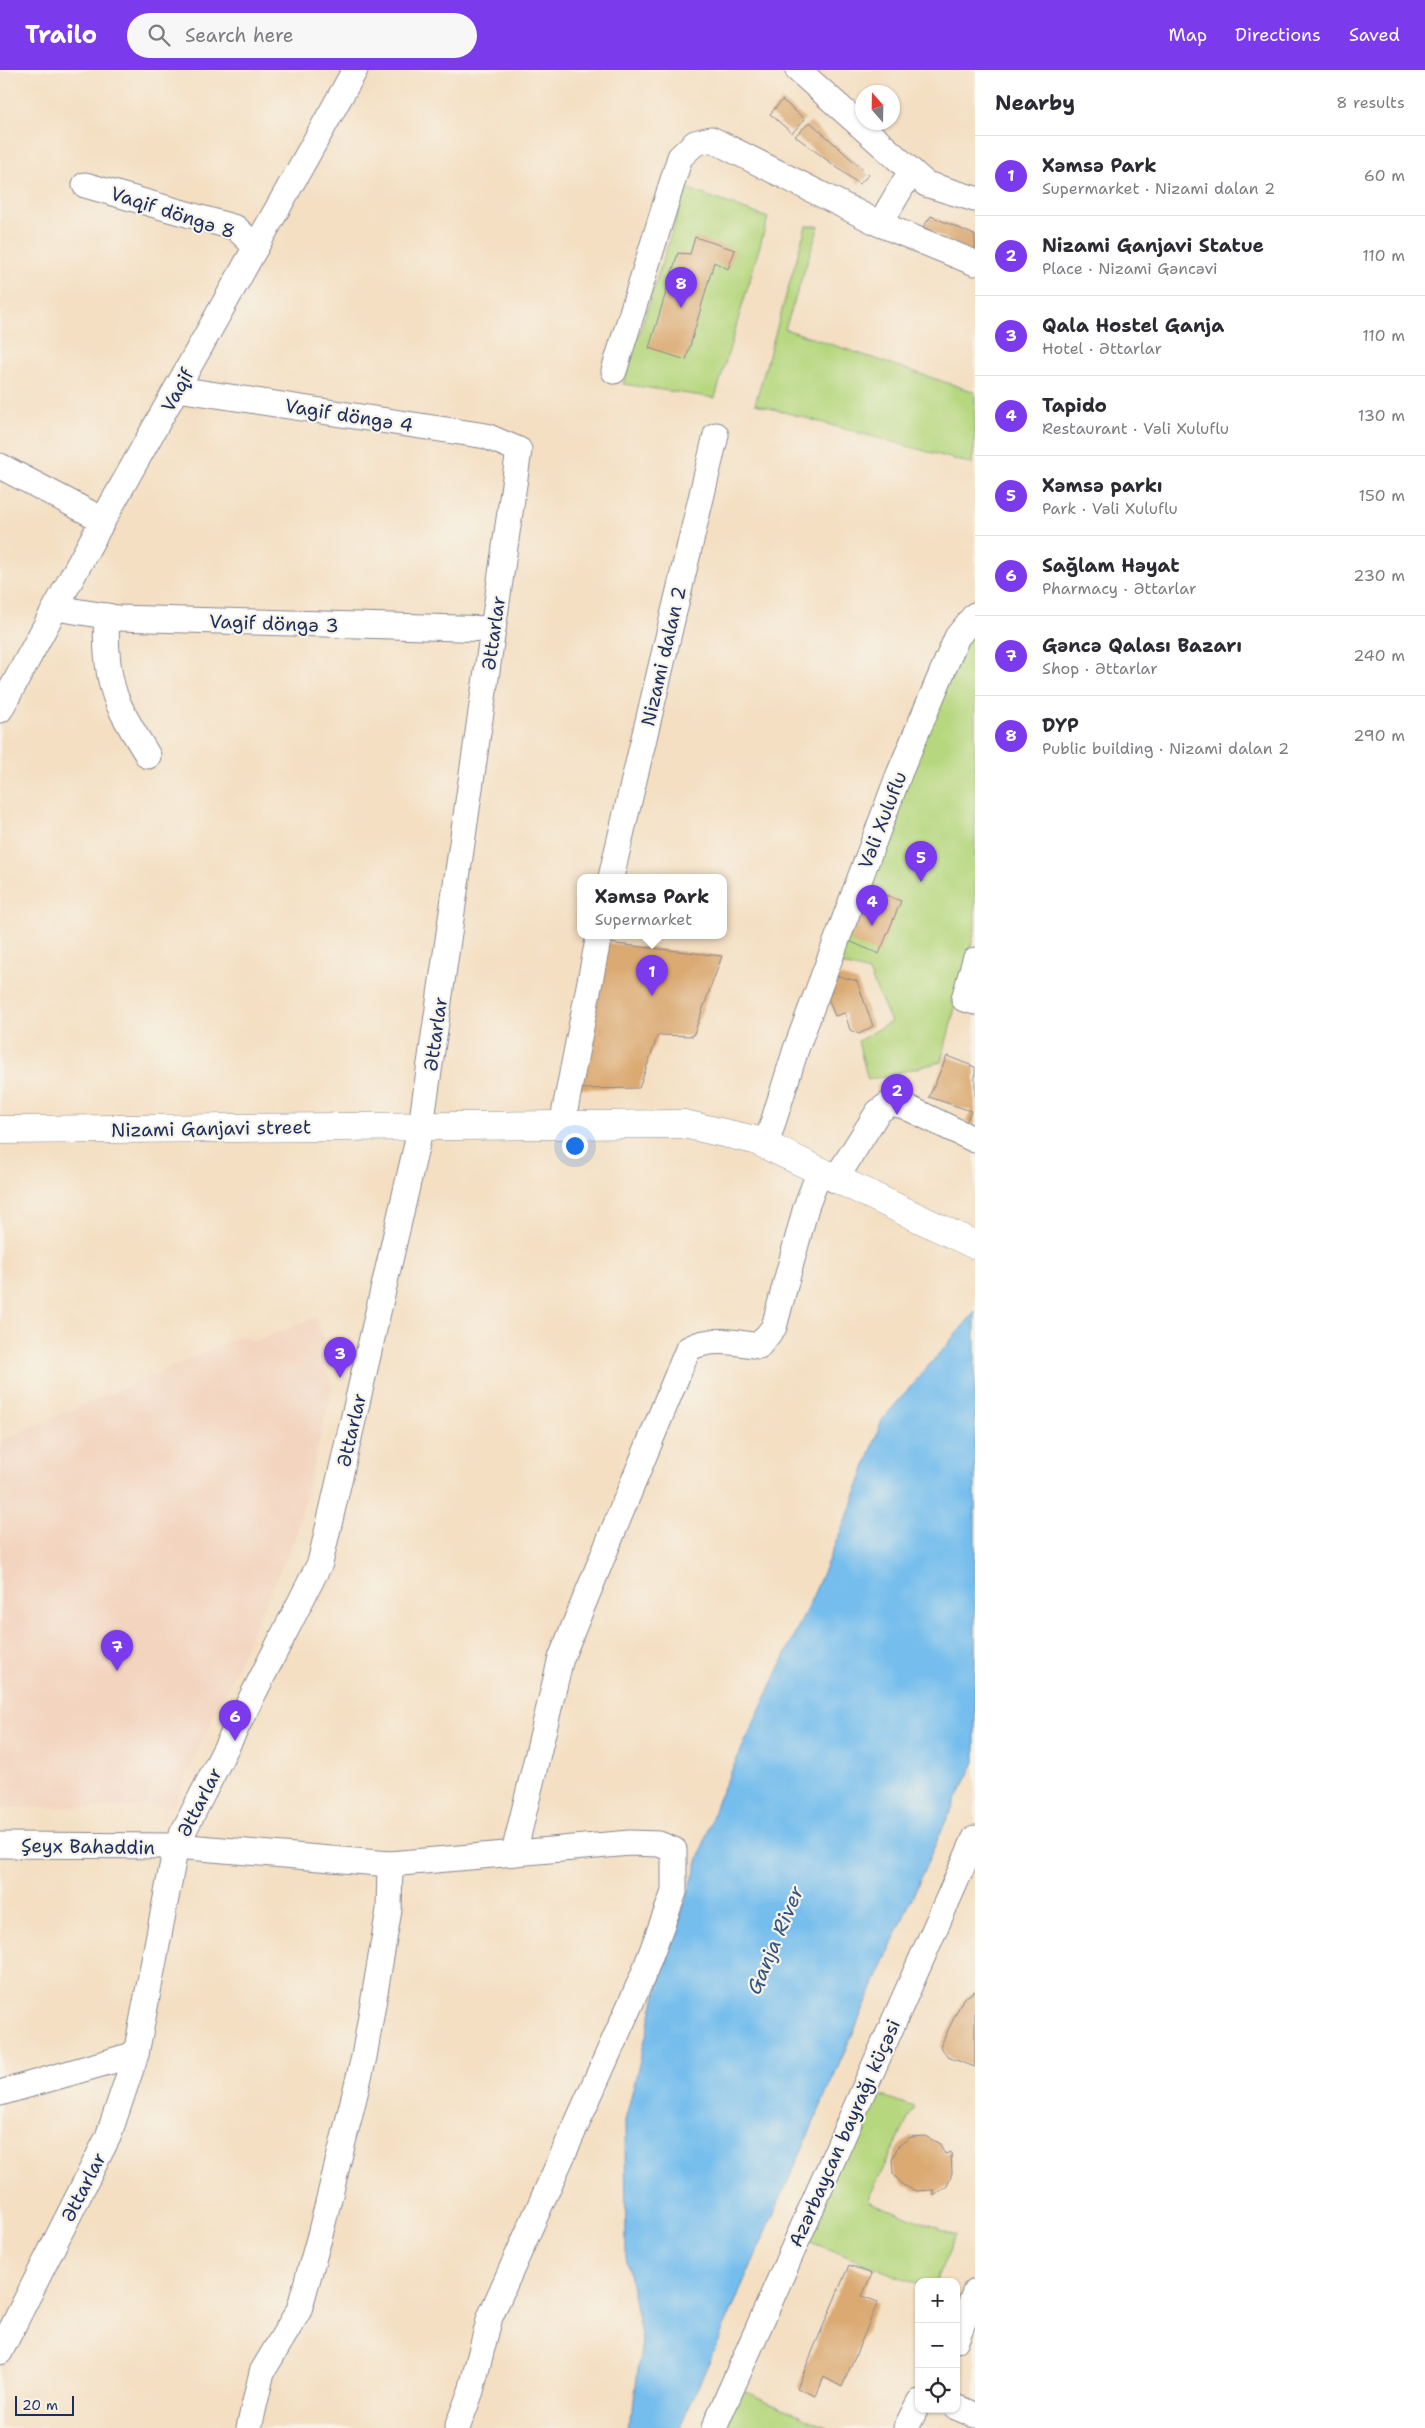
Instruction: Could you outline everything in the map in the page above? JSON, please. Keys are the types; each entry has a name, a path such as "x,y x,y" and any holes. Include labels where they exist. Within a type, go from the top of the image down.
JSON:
{"main road":[{"name":"Nizami Ganjavi street","path":"0,1130 684,1124 755,1140 811,1166 827,1176 974,1244"}],"street":[{"name":"Vaqif","path":"0,710 103,520 355,70"},
{"path":"798,70 926,184 975,199"},
{"path":"614,371 680,156 695,143 711,139 880,224 975,263"},
{"path":"880,224 911,171"},
{"name":"Vaqif döngə 8","path":"85,185 236,228 256,247"},
{"name":"Vagif döngə 4","path":"177,390 486,436 519,450"},
{"name":"Nizami dalan 2","path":"612,874 716,435"},
{"name":"Əttarlar","path":"0,2352 108,2137 136,2054 176,1846 320,1563 421,1126 519,450"},
{"path":"0,466 103,520"},
{"name":"Vagif döngə 3","path":"56,608 107,616 493,630"},
{"name":"Vəli Xuluflu","path":"766,1146 796,1049 898,774 957,637 975,615"},
{"path":"107,616 106,628 112,686 119,705 148,756"},
{"path":"562,1125 598,939"},
{"path":"975,960 964,999 975,1002"},
{"path":"514,1853 561,1658 688,1349 698,1343 728,1341 758,1346 774,1326 806,1207 827,1176 878,1112 890,1103 904,1106 975,1140"},
{"name":"Azərbaycan bayrağı küçəsi","path":"714,2428 975,1838"},
{"name":"Şeyx Bahəddin","path":"0,1845 176,1846 390,1864 630,1843 659,1844 674,1850 674,1892 642,1978 490,2317 471,2391 457,2428"},
{"path":"249,2428 262,2372 299,2310 322,2226 364,2057 389,1910 390,1864"},
{"path":"0,2093 136,2054"},
{"path":"960,2330 975,2292"},
{"path":"960,2409 975,2415"},
{"path":"906,2428 915,2410"}],"shaded area":[{"path":"316,1317 328,1353 323,1359 332,1390 296,1536 173,1806 0,1808 0,1441 243,1336 252,1342"}],"green space":[{"path":"686,188 768,218 715,398 623,384"},
{"path":"806,226 819,226 785,329 975,392 975,440 972,464 755,404"},
{"path":"975,631 975,930 941,1062 868,1080 858,1041 891,1022 869,972 837,963 962,640"},
{"path":"868,2091 914,2107 867,2201 956,2235 938,2278 915,2278 915,2283 803,2239"},
{"path":"739,2389 829,2428 721,2428"}],"water":[{"name":"Ganja River","path":"975,1312 975,1762 943,1827 680,2428 626,2428 633,2407 642,2341 626,2257 625,2121 658,1987 717,1802 812,1598 852,1505 882,1420"}],"building":[{"path":"782,100 805,119 792,133 770,114"},
{"path":"810,122 869,175 859,184 795,136"},
{"path":"931,216 975,235 975,255 923,227"},
{"path":"695,237 735,250 728,269 714,262 686,360 649,348 678,253 690,254"},
{"path":"868,888 901,901 879,954 849,941"},
{"path":"607,943 722,956 693,1036 658,1035 639,1088 577,1089"},
{"path":"835,975 857,981 873,1026 859,1034 850,1030 845,1013 835,1016 823,985"},
{"path":"947,1056 975,1067 975,1125 966,1122 971,1111 929,1097"},
{"path":"975,1991 975,2067 950,2058 940,2047 963,1999"},
{"path":"925,2136 940,2144 945,2154 951,2152 952,2173 947,2186 934,2196 934,2190 916,2191 903,2185 893,2174 892,2160 898,2146 911,2137"},
{"path":"849,2265 872,2274 862,2296 878,2302 842,2387 824,2377 816,2396 797,2388"}],"place":[{"name":"DYP","path":"681,308"},
{"name":"Xəmsə parkı","path":"921,882"},
{"name":"Tapido","path":"872,926"},
{"name":"Xəmsə Park","path":"652,996"},
{"name":"Nizami Ganjavi Statue","path":"897,1115"},
{"name":"Qala Hostel Ganja","path":"340,1378"},
{"name":"Gəncə Qalası Bazarı","path":"117,1671"},
{"name":"Sağlam Həyat","path":"235,1741"}]}
